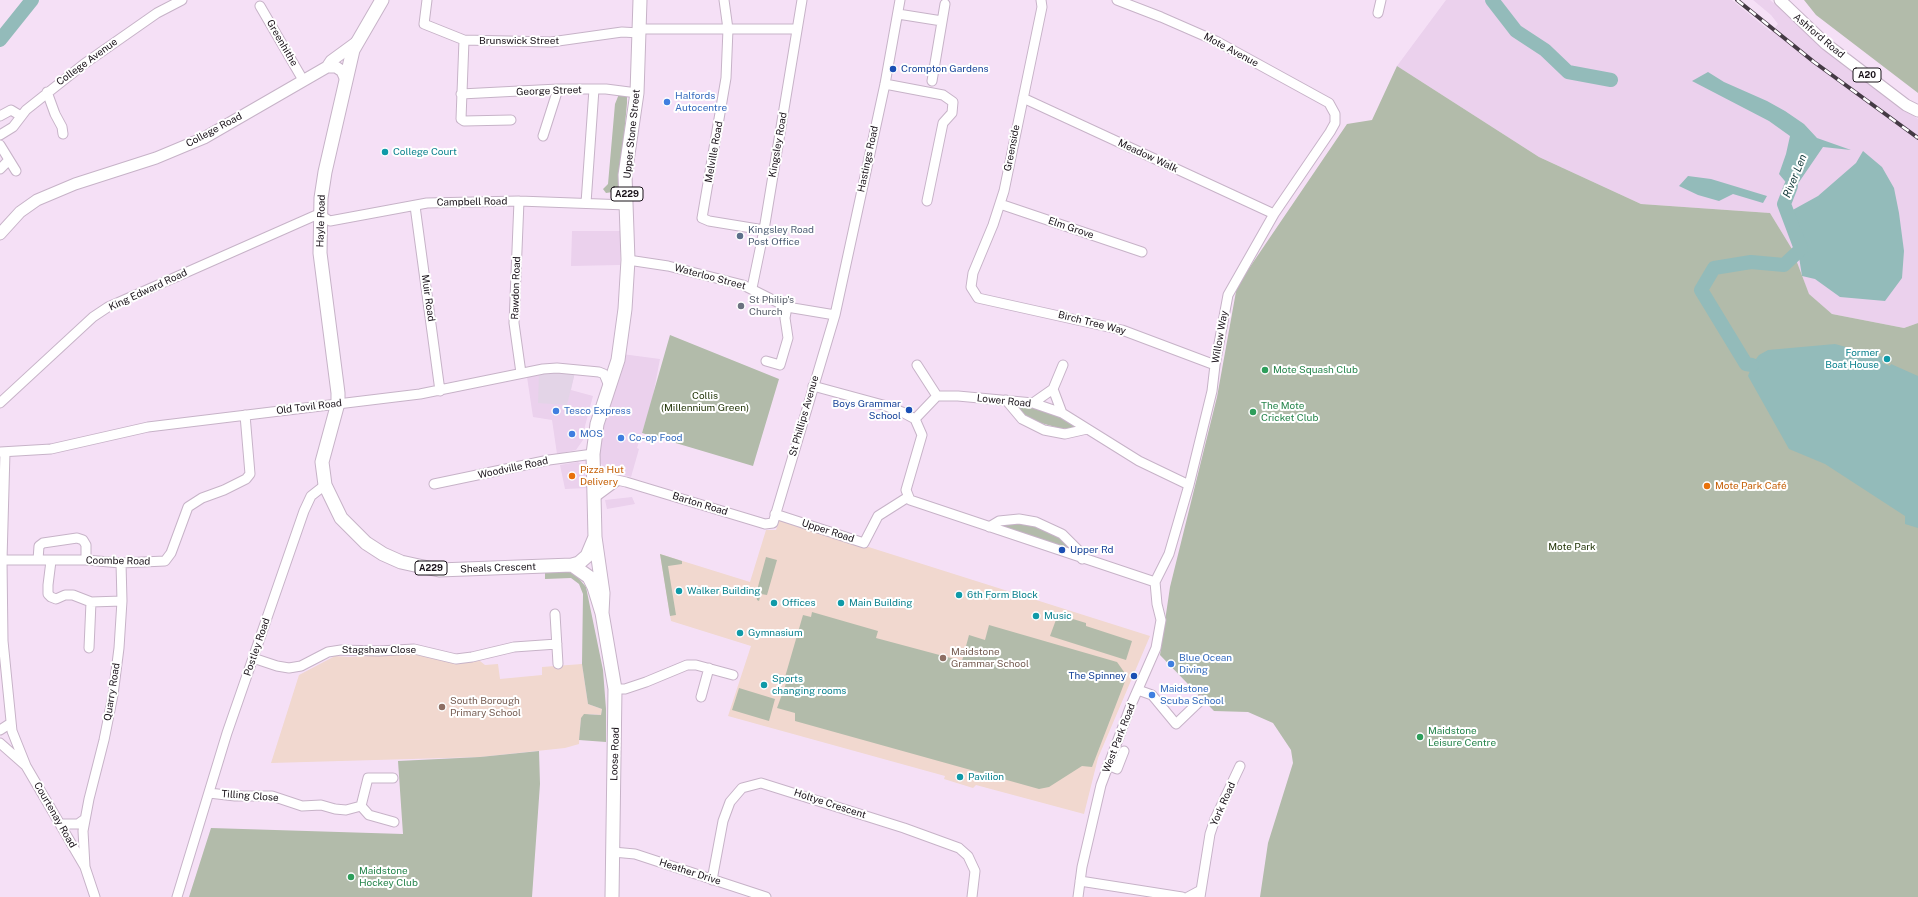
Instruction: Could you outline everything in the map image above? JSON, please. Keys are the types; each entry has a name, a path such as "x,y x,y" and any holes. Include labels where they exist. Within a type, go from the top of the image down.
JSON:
{"highway":[{"name":"College Road","path":"357,42 367,28 382,0"},
{"name":"Upper Stone Street","path":"609,386 620,350 628,260 625,175 637,93 640,0"},
{"name":"Hayle Road","path":"338,403 334,354 320,253 320,215 325,172 346,80 357,42"},
{"name":"Loose Road","path":"609,386 597,424 593,454 595,537 602,593 602,613 615,689 612,897"},
{"name":"A229","path":"325,485 322,471 323,457 338,403"},
{"name":"Sheals Crescent","path":"325,485 341,518 354,532 366,543 383,554 401,562 439,570 572,565"},
{"name":"A229","path":"572,565 579,563 587,556 595,537"},
{"name":"Loose Road","path":"572,565 589,577 602,613"}],"main road":[{"name":"Ashford Road","path":"1780,0 1826,44 1906,105 1918,111"},
{"name":"College Road","path":"0,234 20,212 37,200 75,184 156,158 204,138 327,67 331,61 357,42"},
{"path":"327,67 336,67 342,71 346,80"}],"street":[{"name":"College Avenue","path":"0,136 13,127 26,110 47,92 123,36 157,13 182,0"},
{"name":"Brunswick Street","path":"427,0 424,24 464,40 551,42 622,32 640,31 797,29"},
{"name":"Melville Road","path":"724,0 728,29 726,78 702,218 709,221 764,230"},
{"name":"Kingsley Road","path":"752,288 764,230 802,0"},
{"name":"Hastings Road","path":"834,316 885,84 900,0"},
{"name":"Mote Avenue","path":"1117,0 1180,24 1216,41 1328,103 1335,114"},
{"path":"1378,13 1381,0"},
{"name":"Greenside","path":"971,287 973,273 1000,204 1044,2"},
{"path":"932,81 944,4"},
{"name":"Greenhithe","path":"260,6 303,80"},
{"path":"898,14 942,21"},
{"path":"464,40 460,115 462,121 511,120"},
{"path":"885,84 943,95 954,102 952,113 942,123 927,201"},
{"path":"543,136 558,89"},
{"name":"George Street","path":"462,94 558,89 594,89 637,93"},
{"path":"586,203 594,89"},
{"path":"47,92 55,114 62,127 63,134"},
{"name":"Meadow Walk","path":"1022,98 1274,214"},
{"path":"0,116 11,110 21,116"},
{"name":"Willow Way","path":"1155,582 1166,563 1189,485 1212,391 1214,365 1228,295 1274,214 1330,132 1335,123 1335,114"},
{"path":"0,145 8,161 16,171"},
{"path":"0,169 8,161"},
{"name":"Campbell Road","path":"320,215 330,221 427,203 519,201 627,205"},
{"name":"Rawdon Road","path":"519,201 514,324 521,374"},
{"name":"Elm Grove","path":"1000,204 1142,252"},
{"name":"Muir Road","path":"415,206 440,390"},
{"name":"King Edward Road","path":"0,403 93,317 108,308 314,216 320,215"},
{"name":"Waterloo Street","path":"628,260 681,269 752,288 787,307 834,316"},
{"name":"Birch Tree Way","path":"971,287 978,298 1122,330 1214,365"},
{"path":"766,361 780,365 788,338 785,318 787,307"},
{"name":"St Phillips Avenue","path":"775,514 834,316"},
{"path":"1033,403 1053,389 1063,365"},
{"path":"915,419 937,396 917,366"},
{"name":"Old Tovil Road","path":"2,452 51,449 148,427 440,390 557,368 599,372 604,374 609,386"},
{"path":"813,386 896,410 915,419 922,435 906,490 908,497 918,504 1155,582"},
{"path":"1053,389 1062,413"},
{"name":"Lower Road","path":"937,396 1033,403 1062,413 1139,461 1189,485"},
{"path":"1006,400 1017,415 1044,430 1065,434 1087,429"},
{"name":"Coombe Road","path":"1,560 86,560 121,563 165,561 171,553 188,507 202,498 224,490 246,479 250,474 245,414"},
{"path":"2,452 2,641 12,731 26,766"},
{"name":"Woodville Road","path":"434,484 549,460 593,454"},
{"name":"Barton Road","path":"594,476 653,490 765,524 773,523 775,514"},
{"path":"594,498 617,481"},
{"name":"Postley Road","path":"177,897 253,658 304,512 311,496 325,485"},
{"name":"Upper Road","path":"775,514 864,543 878,516 908,497"},
{"path":"989,527 999,522 1019,519 1036,522 1062,534 1079,551 1082,559"},
{"path":"38,560 39,546 43,542 76,538 83,540 86,545 86,560"},
{"path":"51,561 48,585 48,594 51,597 56,598 65,595 73,595 91,602 122,601"},
{"name":"Quarry Road","path":"84,867 83,832 85,819 113,695 119,648 122,601 121,563"},
{"name":"West Park Road","path":"1078,897 1096,801 1108,765 1156,648 1161,620 1157,604 1155,582"},
{"path":"89,648 91,602"},
{"path":"555,614 558,664"},
{"name":"Stagshaw Close","path":"253,658 277,666 290,668 301,666 328,652 341,650 379,651 414,649 456,659 472,658 489,652 514,648 557,644"},
{"path":"615,689 625,689 687,665 709,668 733,675"},
{"path":"700,697 709,668"},
{"path":"1138,690 1152,695 1176,724 1201,700"},
{"path":"0,730 11,723"},
{"name":"Courtenay Road","path":"0,743 26,766 84,867 95,897"},
{"path":"1108,765 1118,769 1124,751"},
{"name":"York Road","path":"1188,897 1201,894 1212,828 1240,766"},
{"path":"393,778 368,778 360,806 369,815 394,822"},
{"name":"Holtye Crescent","path":"712,880 723,821 730,802 742,788 760,783 904,828 959,848 968,856 975,871 972,897"},
{"name":"Tilling Close","path":"209,793 235,796 272,796 302,806 321,805 346,810 360,806"},
{"path":"60,824 78,824 85,819"},
{"name":"Heather Drive","path":"613,852 635,854 766,897"},
{"path":"1080,881 1182,897"}],"shaded area":[{"path":"1446,0 1732,0 1771,32 1778,24 1771,15 1753,0 1770,0 1891,101 1918,119 1918,323 1904,328 1832,314 1809,295 1792,249 1770,213 1641,204 1539,157 1397,66"},
{"path":"572,231 620,231 620,265 571,266"},
{"path":"622,354 660,359 652,401 637,448 639,449 631,477 607,470 601,464 598,455 599,423"},
{"path":"539,372 575,372 571,390 593,396 583,440 576,450 557,454 552,420 533,417 527,377 539,375"},
{"path":"539,372 575,372 567,405 538,403"},
{"path":"578,462 587,468 588,488 565,489 560,465"},
{"path":"632,497 635,504 607,509 605,500"},
{"name":"Maidstone Grammar School","path":"780,519 1150,636 1098,758 1084,814 976,785 973,788 944,779 945,776 728,716 751,646 671,621 660,554 750,582 766,530 776,530"},
{"name":"South Borough Primary School","path":"418,654 452,662 480,661 485,665 498,664 500,679 542,675 542,667 582,664 588,704 602,709 601,715 589,714 581,718 579,744 565,748 480,757 271,763 299,675 335,656 348,657"}],"green space":[{"path":"1804,0 1918,0 1918,93 1816,15"},
{"name":"Mote Park","path":"1397,66 1539,157 1641,204 1770,213 1792,249 1809,294 1832,314 1904,328 1918,323 1918,897 1260,897 1268,843 1293,763 1291,750 1273,723 1248,712 1214,711 1160,655 1170,587 1217,397 1237,286 1347,124 1372,120"},
{"path":"619,94 627,94 627,103 619,191 606,193 603,189 608,184 615,104"},
{"name":"Collis (Millennium Green)","path":"670,335 779,379 753,466 642,433"},
{"path":"1017,406 1034,408 1051,413 1074,425 1075,428 1059,428 1041,423 1016,409"},
{"path":"1002,523 1031,524 1055,533 1072,550 1001,527"},
{"path":"660,554 682,561 682,564 668,566 676,615 670,616"},
{"path":"766,557 777,560 767,595 761,594 759,601 757,600 756,594"},
{"path":"545,572 569,572 575,574 586,587 603,670 606,709 606,742 579,740 581,718 584,714 601,715 602,709 588,704 582,664 583,594 579,584 571,578 545,579"},
{"path":"812,612 878,631 876,638 962,661 969,635 985,640 989,625 1117,662 1127,676 1092,767 1082,766 1049,787 1039,789 795,721 795,713 777,708 788,678 785,677 803,615 811,617"},
{"path":"1063,616 1086,623 1086,626 1132,641 1126,660 1050,636 1057,617 1063,619"},
{"path":"739,688 775,699 769,721 732,710"},
{"path":"539,751 540,784 532,897 189,897 211,828 403,834 398,761 480,757"}],"water":[{"path":"1708,72 1724,82 1767,101 1785,111 1804,124 1817,138 1851,150 1823,147 1784,204 1779,203 1789,186 1779,174 1790,136 1769,121 1692,81"},
{"path":"1863,151 1882,167 1894,188 1899,213 1904,251 1902,278 1885,301 1840,297 1815,279 1802,276 1799,257 1801,249 1793,224 1787,219 1789,212 1818,196 1856,163"},
{"path":"1688,176 1711,179 1767,196 1763,203 1733,194 1719,201 1698,195 1679,186"},
{"path":"1835,344 1883,357 1882,363 1890,366 1891,364 1918,376 1918,528 1905,524 1905,516 1825,464 1789,449 1748,376 1753,363 1759,355 1768,350"}],"waterway":[{"path":"0,40 32,0"},
{"name":"River Len","path":"1492,0 1516,31 1545,50 1568,72 1611,80"},
{"name":"River Len","path":"1752,365 1746,364 1701,290 1714,268 1751,262 1784,265 1801,249 1784,204 1791,186"}],"railway":[{"path":"1737,0 1814,62 1918,138"}],"place":[{"name":"Crompton Gardens","path":"893,69"},
{"name":"Halfords Autocentre","path":"667,102"},
{"name":"College Court","path":"385,152"},
{"name":"Kingsley Road Post Office","path":"740,236"},
{"name":"St Philip's Church","path":"741,306"},
{"name":"Former Boat House","path":"1887,359"},
{"name":"Mote Squash Club","path":"1265,370"},
{"name":"Boys Grammar School","path":"909,410"},
{"name":"Tesco Express","path":"556,411"},
{"name":"The Mote Cricket Club","path":"1253,412"},
{"name":"MOS","path":"572,434"},
{"name":"Co-op Food","path":"621,438"},
{"name":"Pizza Hut Delivery","path":"572,476"},
{"name":"Mote Park Café","path":"1707,486"},
{"name":"Upper Rd","path":"1062,550"},
{"name":"Walker Building","path":"679,591"},
{"name":"6th Form Block","path":"959,595"},
{"name":"Offices","path":"774,603"},
{"name":"Main Building","path":"841,603"},
{"name":"Music","path":"1036,616"},
{"name":"Gymnasium","path":"740,633"},
{"name":"Maidstone Grammar School","path":"943,658"},
{"name":"Blue Ocean Diving","path":"1171,664"},
{"name":"The Spinney","path":"1134,676"},
{"name":"Sports changing rooms","path":"764,685"},
{"name":"Maidstone Scuba School","path":"1152,695"},
{"name":"South Borough Primary School","path":"442,707"},
{"name":"Maidstone Leisure Centre","path":"1420,737"},
{"name":"Pavilion","path":"960,777"},
{"name":"Maidstone Hockey Club","path":"351,877"}]}
